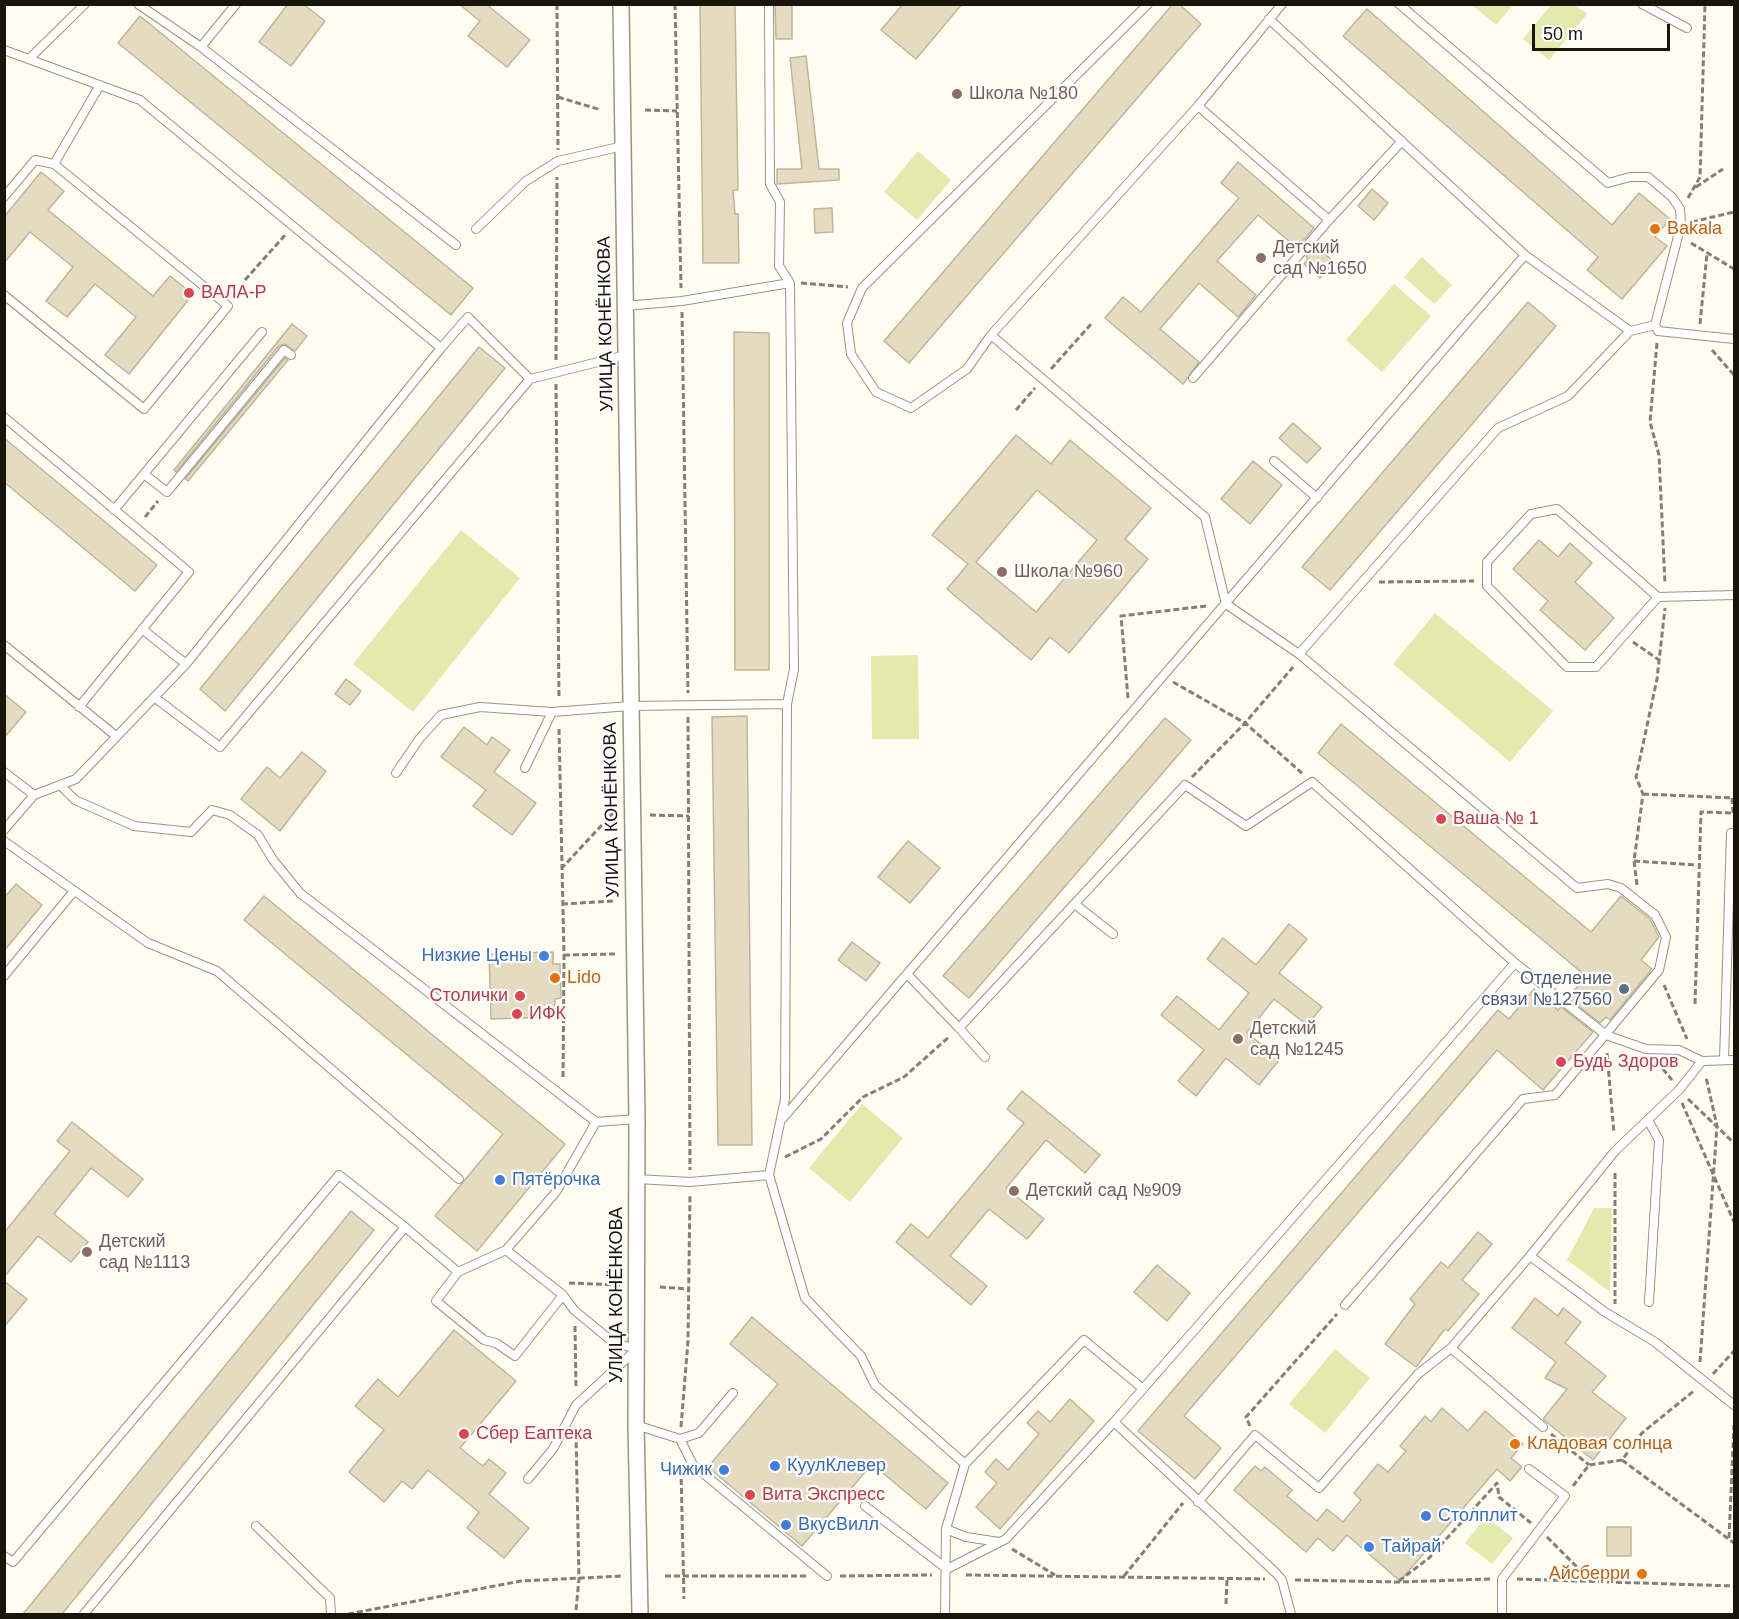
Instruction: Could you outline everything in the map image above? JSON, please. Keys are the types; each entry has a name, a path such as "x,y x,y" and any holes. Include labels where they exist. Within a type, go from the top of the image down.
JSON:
{"street":[{"name":"УЛИЦА КОНЁНКОВА","path":"621,4 637,1119 636,1425 640,1614"}],"lane":[{"path":"30,58 85,4"},
{"path":"138,4 201,47 456,245"},
{"path":"201,47 236,4"},
{"path":"768,4 771,184 780,202 779,266 790,283 794,669 787,704 785,1099 769,1175 805,1298 861,1356 875,1385 965,1464"},
{"path":"1148,4 862,288 847,322 851,354 876,392 911,408 967,369 991,335 1198,106 1282,4"},
{"path":"1399,4 1608,183 1630,177 1648,177 1672,197 1680,209 1681,225 1655,325 1658,331 1734,339"},
{"path":"1642,4 1687,28"},
{"path":"1269,19 1525,255 1630,331"},
{"path":"4,50 140,100 441,348"},
{"path":"54,164 100,85"},
{"path":"1198,106 1329,220"},
{"path":"1193,378 1329,220 1402,141"},
{"path":"476,229 526,181 558,161 623,146"},
{"path":"4,197 35,160 54,164 228,306 144,409 4,295"},
{"path":"782,1119 1525,255"},
{"path":"625,306 682,301 790,283"},
{"path":"4,830 34,795 76,779 186,664 468,317 530,379"},
{"path":"1299,654 1498,428 1568,396 1630,331 1655,325"},
{"path":"114,510 261,332"},
{"path":"991,335 1205,517 1226,604 1299,654 1577,888 1608,884 1621,888 1654,915 1666,937 1659,970 1555,1095 1523,1099 1346,1305"},
{"path":"144,474 166,492 284,350 291,355"},
{"path":"154,697 220,747 530,379 626,355"},
{"path":"4,417 189,572 79,707"},
{"path":"1274,461 1317,498"},
{"path":"1658,597 1596,667 1567,667 1487,586 1487,562 1531,514 1557,509 1658,597 1734,595"},
{"path":"142,629 186,664"},
{"path":"4,645 116,736"},
{"path":"396,773 420,738 441,716 480,706 556,712 630,706 787,704"},
{"path":"525,768 556,712"},
{"path":"4,772 34,795"},
{"path":"959,1028 1076,905 1185,785 1246,826 1312,782 1515,963 1605,1035 1646,1049 1679,1050 1702,1061 1734,1060"},
{"path":"60,785 75,800 134,825 191,832 212,810 230,815 258,835 273,860 300,893 596,1122 637,1119"},
{"path":"1724,1060 1731,832"},
{"path":"4,841 148,943 217,971 459,1179"},
{"path":"4,976 74,891"},
{"path":"1076,905 1113,934"},
{"path":"946,1572 1004,1540 1114,1422 1515,963"},
{"path":"908,975 985,1057"},
{"path":"1198,1502 1255,1435 1319,1488 1418,1374 1451,1348 1530,1256 1615,1151 1679,1090 1702,1061"},
{"path":"1648,1120 1659,1140 1649,1302"},
{"path":"563,1295 515,1356 496,1343 484,1340 436,1301 458,1272 506,1250 556,1192 596,1122"},
{"path":"4,1556 13,1562 339,1175 458,1272"},
{"path":"637,1179 690,1182 769,1175"},
{"path":"84,1614 405,1227"},
{"path":"506,1250 563,1295 574,1310 614,1343 637,1349"},
{"path":"1530,1256 1615,1318 1655,1342 1734,1405"},
{"path":"945,1614 946,1529 965,1464 1084,1340 1142,1388"},
{"path":"1451,1348 1543,1427"},
{"path":"528,1479 553,1449 576,1405 637,1349"},
{"path":"636,1425 680,1439 699,1433 733,1393"},
{"path":"1114,1422 1282,1580 1291,1614"},
{"path":"680,1439 693,1465 827,1576"},
{"path":"1502,1614 1502,1579 1565,1496 1529,1469"},
{"path":"865,1506 946,1572"},
{"path":"256,1526 330,1598 331,1614"},
{"path":"946,1529 966,1537 996,1542 1004,1540"}],"path":[{"path":"557,4 556,712 564,955 562,1096"},
{"path":"675,4 688,705 690,1182 688,1341 680,1439 684,1599"},
{"path":"1680,209 1700,177 1705,4"},
{"path":"558,97 601,111"},
{"path":"645,111 677,111"},
{"path":"1695,188 1724,169"},
{"path":"1681,225 1734,212"},
{"path":"245,280 293,226"},
{"path":"1679,236 1734,268"},
{"path":"1707,253 1699,335 1734,375"},
{"path":"790,283 862,288"},
{"path":"1016,410 1092,323"},
{"path":"136,483 158,501 136,528"},
{"path":"1362,582 1487,581"},
{"path":"1129,717 1121,616 1226,604"},
{"path":"1623,636 1659,660"},
{"path":"1185,785 1245,723 1292,668 1299,654"},
{"path":"1164,676 1245,723 1312,782"},
{"path":"1643,794 1733,798 1734,813 1701,812 1697,865 1695,1004"},
{"path":"560,869 613,813"},
{"path":"650,815 688,816"},
{"path":"1634,861 1697,865"},
{"path":"562,904 614,901"},
{"path":"564,955 615,954"},
{"path":"1622,1460 1642,1433 1697,1388 1714,1176 1717,1126 1702,1061 1690,1046 1659,970"},
{"path":"783,1158 821,1139 863,1097 904,1077 959,1028"},
{"path":"1605,1035 1615,1151 1615,1318"},
{"path":"1679,1090 1679,1098 1734,1222"},
{"path":"569,1283 622,1285"},
{"path":"660,1287 688,1289"},
{"path":"1255,1435 1246,1417 1346,1305"},
{"path":"574,1310 579,1578 576,1610"},
{"path":"1706,1381 1734,1351"},
{"path":"1729,1538 1734,1425"},
{"path":"1543,1427 1589,1465"},
{"path":"1565,1496 1589,1465 1622,1460 1734,1543"},
{"path":"1398,1582 1429,1558 1497,1483 1499,1497 1539,1529 1579,1569 1597,1582"},
{"path":"1124,1576 1190,1495"},
{"path":"1004,1540 1057,1576"},
{"path":"946,1572 1398,1582 1502,1579 1734,1586"},
{"path":"348,1614 521,1581 623,1576"},
{"path":"1226,1604 1227,1578"}],"green space":[{"path":"1552,4 1575,5 1587,14 1549,60 1523,39"},
{"path":"1472,5 1513,5 1496,25"},
{"path":"918,151 951,180 917,220 884,192"},
{"path":"1422,257 1452,285 1434,304 1404,277"},
{"path":"1394,284 1431,316 1382,372 1346,340"},
{"path":"461,530 520,578 413,712 353,664"},
{"path":"1435,613 1553,711 1510,762 1393,664"},
{"path":"918,655 919,739 872,739 871,656"},
{"path":"862,1104 903,1138 850,1202 809,1168"},
{"path":"1594,1208 1612,1208 1610,1292 1567,1260"},
{"path":"1335,1349 1370,1378 1325,1433 1289,1404"},
{"path":"1486,1517 1513,1538 1492,1564 1465,1543"}],"building":[{"path":"288,4 303,4 325,21 291,66 259,42"},
{"path":"459,4 486,4 530,40 507,67 468,36 480,21"},
{"path":"700,4 735,4 738,190 733,190 735,214 738,214 739,263 703,263"},
{"path":"775,4 792,4 792,39 776,39"},
{"path":"903,4 962,4 916,59 881,30"},
{"path":"1173,4 1179,4 1201,24 909,363 884,341"},
{"path":"1367,9 1612,225 1639,193 1670,219 1655,237 1667,246 1622,299 1587,270 1598,257 1343,36"},
{"path":"140,16 473,288 451,315 118,43"},
{"path":"806,56 819,169 839,169 839,180 777,184 777,169 802,169 790,58"},
{"path":"1238,162 1314,228 1297,248 1258,215 1217,261 1256,295 1238,317 1199,283 1160,329 1199,362 1183,384 1105,318 1123,297 1141,312 1239,198 1221,183"},
{"path":"41,172 64,191 48,210 153,296 170,276 193,294 129,374 105,355 136,317 95,284 67,317 46,301 73,267 30,232 4,263 4,217"},
{"path":"1372,189 1388,203 1374,220 1358,206"},
{"path":"832,208 833,232 815,233 814,209"},
{"path":"1315,245 1334,262 1320,278 1304,264 1308,259 1306,256"},
{"path":"1528,302 1556,326 1330,590 1302,567"},
{"path":"292,324 307,336 295,351 285,344 279,346 176,472 174,470"},
{"path":"734,332 769,333 769,670 735,670"},
{"path":"479,347 505,368 225,711 200,689"},
{"path":"285,358 288,360 188,481 185,479"},
{"path":"1293,423 1321,448 1307,463 1279,438"},
{"path":"1016,435 1051,464 1070,440 1151,508 1125,539 1148,559 1069,653 1050,637 1031,660 947,589 968,564 932,535","holes":["1037,490 1097,540 1036,612 976,562"]},
{"path":"4,438 157,565 135,591 4,482"},
{"path":"1253,461 1282,485 1250,524 1221,499"},
{"path":"1539,540 1558,557 1570,543 1592,563 1575,582 1614,618 1585,650 1540,610 1548,601 1513,569"},
{"path":"346,679 361,691 350,705 335,694"},
{"path":"4,694 26,712 4,738"},
{"path":"747,716 752,1145 718,1145 712,717"},
{"path":"1165,718 1191,740 969,998 943,976"},
{"path":"1341,724 1591,932 1621,896 1650,919 1659,937 1641,960 1652,969 1610,1020 1606,1017 1600,1023 1568,998 1586,976 1318,753"},
{"path":"464,727 487,745 492,737 510,750 494,772 536,803 512,835 473,806 486,790 441,757"},
{"path":"302,752 326,771 280,831 241,799 267,767 280,778"},
{"path":"908,841 940,868 910,903 878,877"},
{"path":"16,884 42,905 4,951 4,898"},
{"path":"264,896 565,1144 477,1251 435,1216 503,1134 244,920"},
{"path":"1289,924 1307,939 1279,973 1322,1007 1307,1025 1274,999 1247,1033 1280,1059 1259,1085 1226,1058 1196,1096 1178,1081 1204,1050 1161,1015 1177,996 1219,1030 1249,993 1207,959 1223,938 1256,965"},
{"path":"852,942 880,963 866,981 838,960"},
{"path":"553,952 553,964 560,964 561,998 555,999 555,1017 491,1019 489,954"},
{"path":"1534,989 1558,1010 1561,1007 1593,1032 1543,1090 1497,1050 1184,1416 1221,1448 1195,1479 1138,1431 1498,1010 1509,1019"},
{"path":"1022,1091 1100,1155 1085,1173 1046,1140 1006,1188 1044,1219 1027,1239 989,1209 950,1256 987,1286 971,1305 896,1242 911,1224 928,1238 1024,1123 1007,1109"},
{"path":"72,1122 143,1179 128,1197 91,1168 54,1214 88,1242 71,1262 38,1236 4,1277 4,1233 70,1151 57,1141"},
{"path":"351,1211 374,1230 62,1614 23,1614"},
{"path":"1478,1232 1492,1244 1462,1280 1479,1294 1448,1331 1445,1329 1416,1367 1385,1344 1415,1304 1410,1299 1441,1262 1448,1268"},
{"path":"1157,1265 1190,1293 1167,1321 1134,1292"},
{"path":"4,1281 27,1299 4,1327"},
{"path":"1535,1298 1558,1316 1563,1308 1581,1322 1565,1343 1606,1376 1592,1392 1626,1418 1593,1460 1543,1419 1567,1389 1545,1378 1556,1362 1512,1328"},
{"path":"752,1317 948,1483 926,1509 872,1464 802,1546 708,1467 778,1384 730,1344"},
{"path":"454,1330 516,1381 460,1448 483,1466 489,1459 506,1473 489,1494 529,1528 504,1558 467,1528 479,1512 428,1470 412,1489 402,1481 384,1502 349,1472 384,1430 355,1406 378,1379 398,1397"},
{"path":"1070,1399 1094,1421 1000,1529 976,1507 997,1483 985,1472 996,1459 1008,1470 1039,1434 1027,1423 1038,1411 1050,1422"},
{"path":"1442,1408 1468,1431 1485,1411 1523,1444 1511,1458 1522,1467 1510,1481 1497,1469 1400,1581 1347,1535 1333,1551 1318,1538 1306,1552 1234,1490 1255,1466 1261,1471 1265,1467 1292,1490 1287,1496 1317,1521 1327,1509 1343,1522 1361,1500 1354,1493 1378,1464 1388,1472 1406,1451 1400,1446 1425,1416 1431,1422"},
{"path":"1607,1527 1631,1527 1631,1556 1607,1556"}],"place":[{"name":"Школа №180","path":"957,94"},
{"name":"Bakala","path":"1655,229"},
{"name":"Детский сад №1650","path":"1261,258"},
{"name":"ВАЛА-Р","path":"189,293"},
{"name":"Школа №960","path":"1002,572"},
{"name":"Ваша № 1","path":"1441,819"},
{"name":"Низкие Цены","path":"544,956"},
{"name":"Lido","path":"555,978"},
{"name":"Отделение связи №127560","path":"1624,989"},
{"name":"Столички","path":"520,996"},
{"name":"ИФК","path":"517,1014"},
{"name":"Детский сад №1245","path":"1238,1039"},
{"name":"Будь Здоров","path":"1561,1062"},
{"name":"Пятёрочка","path":"500,1180"},
{"name":"Детский сад №909","path":"1014,1191"},
{"name":"Детский сад №1113","path":"87,1252"},
{"name":"Сбер Еаптека","path":"464,1434"},
{"name":"Кладовая солнца","path":"1515,1444"},
{"name":"КуулКлевер","path":"775,1466"},
{"name":"Чижик","path":"724,1470"},
{"name":"Вита Экспресс","path":"750,1495"},
{"name":"Столплит","path":"1426,1516"},
{"name":"ВкусВилл","path":"786,1525"},
{"name":"Тайрай","path":"1369,1547"},
{"name":"Айсберри","path":"1642,1574"}]}
